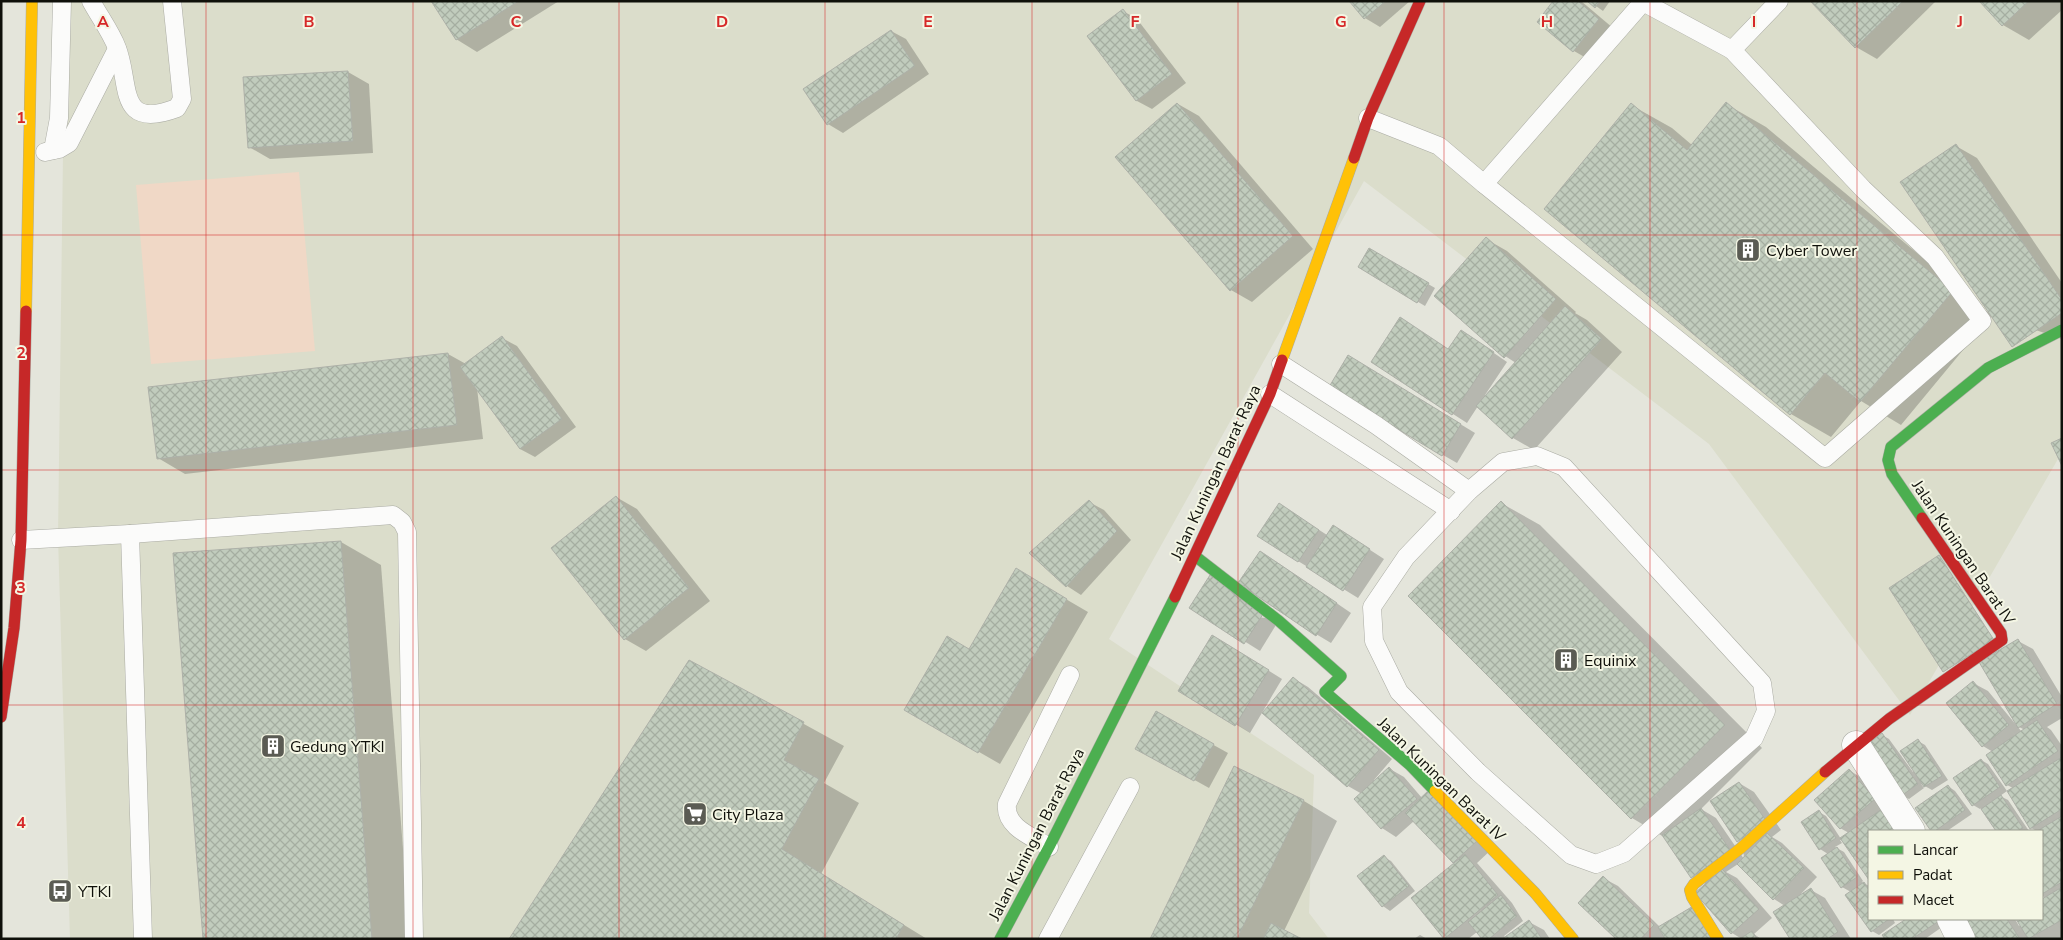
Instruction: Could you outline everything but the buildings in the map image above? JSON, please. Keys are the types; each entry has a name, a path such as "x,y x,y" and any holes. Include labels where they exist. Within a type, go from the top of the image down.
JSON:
{"main road":[{"path":"1,717 14,628 21,540 32,1"},
{"name":"Jalan Kuningan Barat Raya","path":"1000,939 1049,847 1194,556 1270,394 1368,118 1420,1"},
{"name":"Jalan Kuningan Barat IV","path":"1718,939 1692,897 1690,890 1694,884 1741,848 1856,745 1889,719 2002,640 2001,633 1892,474 1888,460 1891,447 1988,368 2062,330"},
{"name":"Jalan Kuningan Barat IV","path":"1194,556 1279,621 1341,676 1325,692 1410,766 1535,893 1574,939"}],"street":[{"path":"1856,745 1909,830"},
{"path":"1952,920 1961,939"}],"lane":[{"path":"53,150 60,118 62,1"},
{"path":"91,1 117,49 127,98 136,109 144,114 164,113 177,108 182,99 172,1"},
{"path":"1732,50 1779,1"},
{"path":"1368,118 1440,146 1484,184 1825,458 1982,321 1935,257 1863,189 1732,50 1643,2 1484,184"},
{"path":"29,156 53,150 69,143 86,114 117,49"},
{"path":"1280,364 1376,425 1469,491"},
{"path":"1270,394 1450,511"},
{"path":"1537,456 1564,468 1762,683 1766,710 1754,738 1624,854 1596,864 1571,856 1478,772 1400,692 1374,641 1372,607 1406,557 1450,511 1469,491 1503,462 1537,456"},
{"path":"21,540 393,515 402,522 407,532 414,939"},
{"path":"130,534 142,939"},
{"path":"1049,847 1010,822 1006,810 1007,804 1070,675"},
{"path":"1048,939 1130,786"}],"shaded area":[{"path":"65,1 2062,1 2062,452 1910,715 1709,444 1364,181 1109,639 1314,775 1309,913 1329,939 70,939 58,537"},
{"path":"299,172 315,351 151,364 136,185"}],"traffic: fast":[{"path":"1922,518 1892,474 1888,460 1891,447 1988,368 2062,330"},
{"path":"1195,556 1279,621 1341,676 1325,692 1410,765 1435,791"},
{"path":"1000,939 1049,847 1175,597"}],"traffic: slow":[{"path":"26,311 32,1"},
{"path":"1282,360 1354,158"},
{"path":"1718,939 1692,897 1690,890 1694,884 1741,848 1825,772"},
{"path":"1435,791 1535,893 1573,939"}],"traffic: jam":[{"path":"1354,158 1368,118 1420,1"},
{"path":"1,717 14,628 21,540 26,311"},
{"path":"1175,597 1270,394 1282,360"},
{"path":"1825,772 1889,719 2002,640 2001,633 1922,518"}],"place":[{"name":"Cyber Tower","path":"1748,250"},
{"name":"Equinix","path":"1566,660"},
{"name":"Gedung YTKI","path":"273,746"},
{"name":"City Plaza","path":"695,814"},
{"name":"YTKI","path":"60,891"}]}
